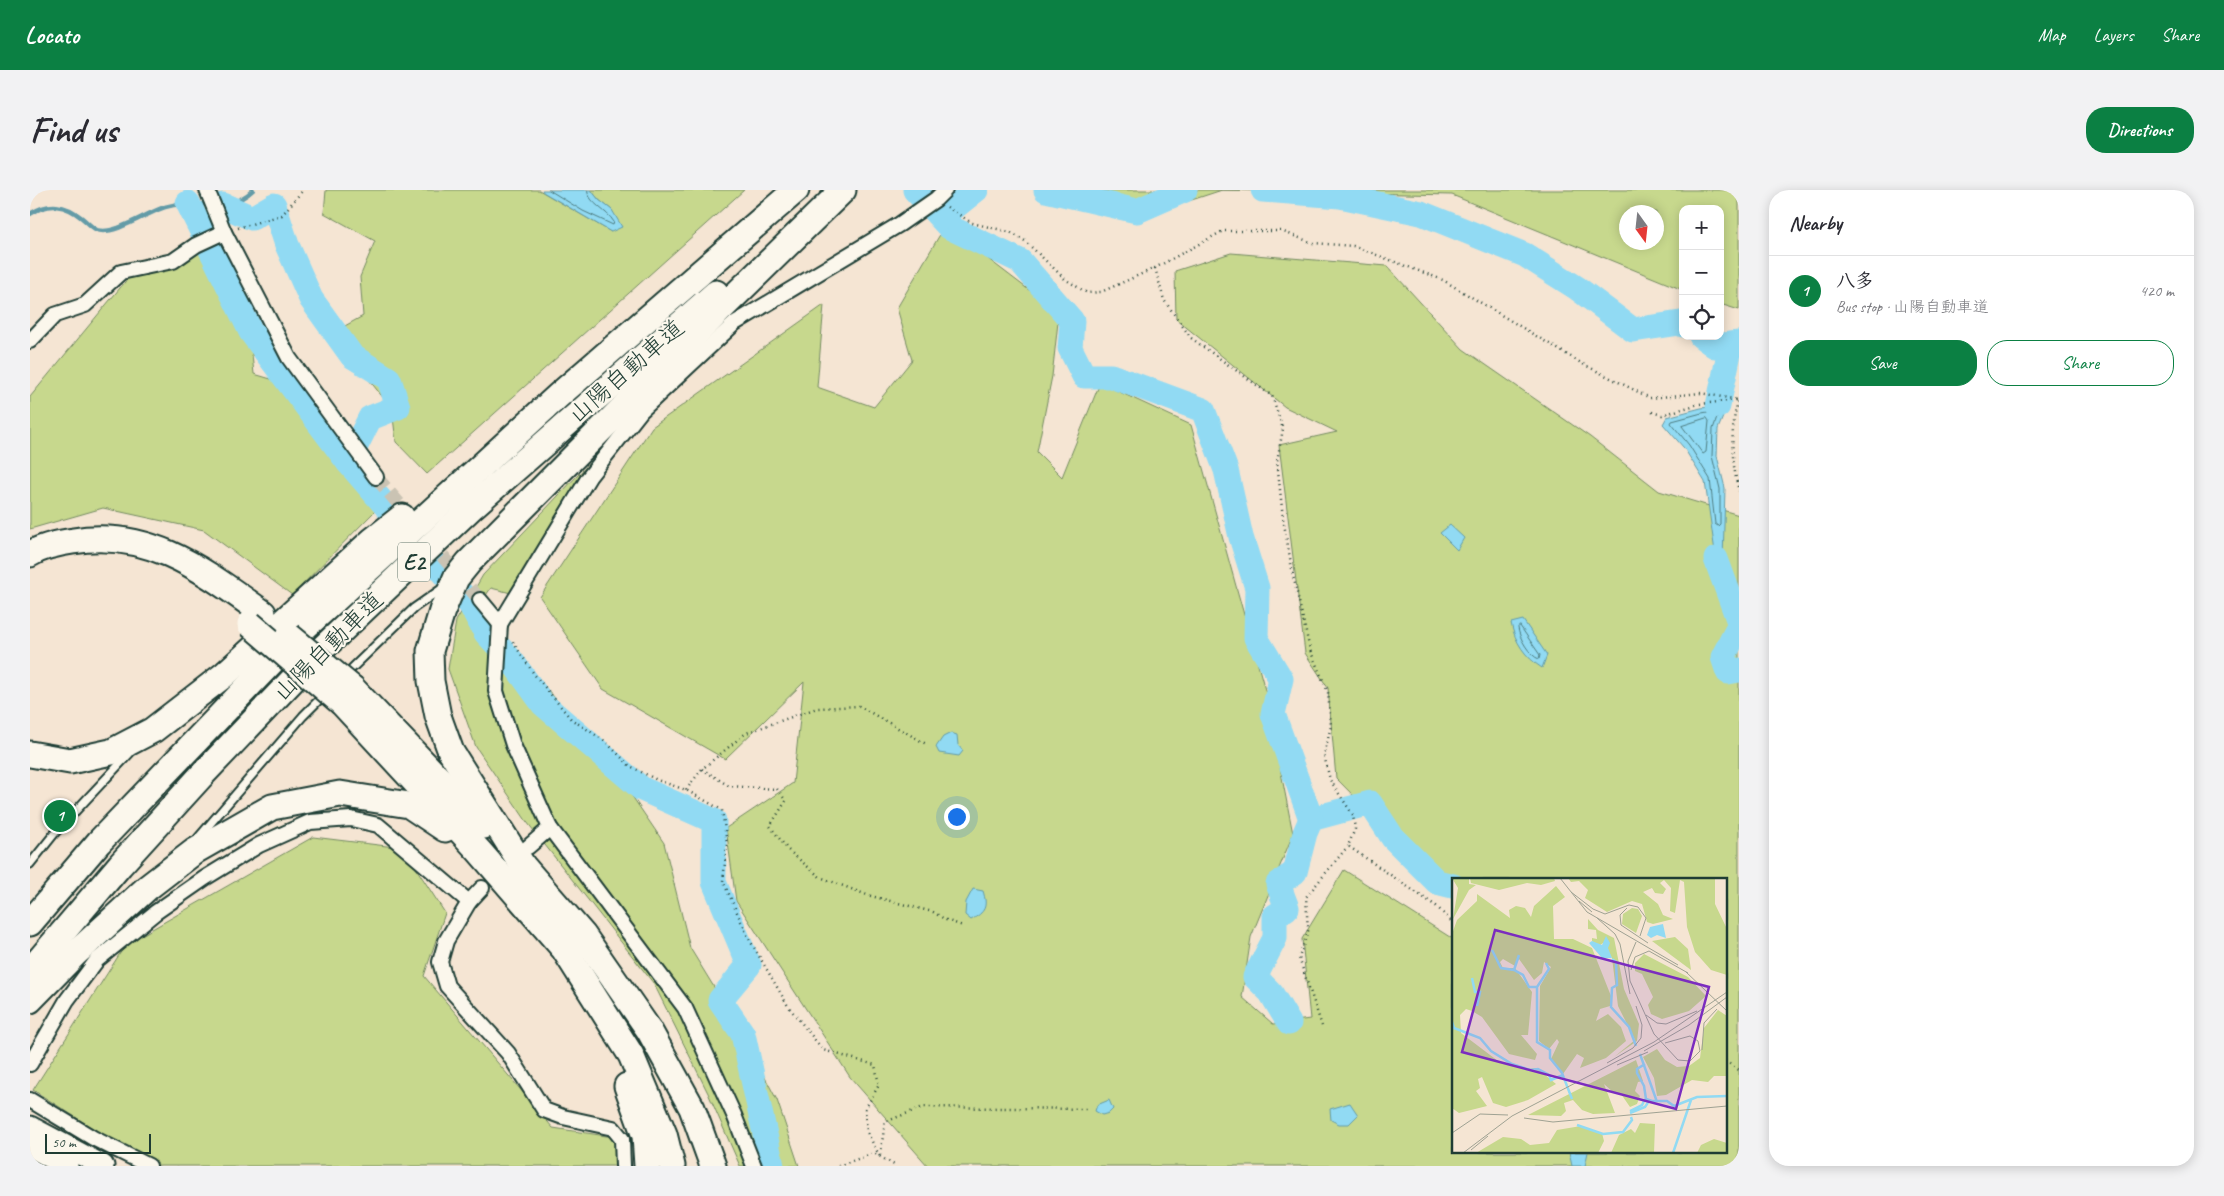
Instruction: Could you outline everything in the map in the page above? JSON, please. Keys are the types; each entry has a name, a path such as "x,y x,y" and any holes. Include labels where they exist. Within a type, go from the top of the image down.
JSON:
{"highway":[{"name":"山陽自動車道","path":"30,923 99,842 304,628 558,396 796,190"},
{"name":"山陽自動車道","path":"30,970 120,865 202,774 324,647 473,506 835,190"},
{"path":"713,1166 692,1108 649,1030 451,752 438,716 431,681 430,651 442,611 456,578 513,517 843,190"},
{"path":"30,754 70,761 111,752 153,730 224,675 373,540 558,396"},
{"path":"30,554 56,544 91,538 127,540 176,555 222,583 256,619 347,696 525,856"},
{"path":"30,572 55,559 87,554 144,559 179,576 256,619"},
{"path":"347,696 564,949 630,1055 664,1134 672,1166"},
{"path":"30,1000 75,954 171,870 195,851 272,807 340,794 409,805 478,851"},
{"path":"599,1005 645,1136 647,1166"},
{"path":"649,1030 674,1113 686,1166"}],"main road":[{"path":"30,1127 103,1166"},
{"path":"30,1146 67,1166"}],"street":[{"path":"208,194 224,232 289,358 376,476"},
{"path":"754,1166 734,1115 685,1008 550,828 513,745 496,691 500,624 590,477 641,411 735,323 900,224 940,195"},
{"path":"30,341 55,315 85,305 121,272 173,261 196,245 224,232"},
{"path":"480,600 500,624"},
{"path":"30,1064 67,1000 97,960 156,912 205,878 258,845 310,822 351,819 378,825 468,902"},
{"path":"525,856 550,828"},
{"path":"482,888 468,902 446,941 440,962 447,986 508,1053 544,1110 563,1117 613,1128 622,1139 623,1166"},
{"path":"30,1100 93,1138 149,1166"}],"lane":[{"path":"171,870 303,716 414,608 456,578"},
{"path":"30,864 54,834 153,730"}],"path":[{"path":"224,232 282,216 303,190"},
{"path":"940,195 972,223 1010,232 1025,241 1065,279 1087,293 1101,292 1155,268 1224,231 1281,231 1313,243 1353,246 1443,280 1581,363 1650,398 1700,393 1738,400"},
{"path":"1155,268 1164,300 1191,338 1272,396 1283,429 1277,461 1283,518 1293,575 1310,650 1328,692 1330,726 1324,755 1330,780 1353,815 1354,829 1348,846 1306,896 1308,931 1299,958 1322,1026"},
{"path":"1652,412 1662,415 1699,404 1738,400"},
{"path":"1738,400 1732,422 1732,431 1733,469 1739,491"},
{"path":"500,624 534,674 571,719 605,741 630,766 657,780 686,790 722,810 727,844 723,881 748,937 788,1006 823,1050 875,1065 880,1085 866,1109 867,1132 880,1156"},
{"path":"686,790 702,769 746,733 817,708 859,706 928,746"},
{"path":"702,769 729,786 777,789 786,801 770,826 788,850 820,877 867,895 932,912 963,926"},
{"path":"1348,846 1436,906 1452,922"},
{"path":"1726,1062 1739,1070"},
{"path":"880,1156 884,1122 923,1107 1088,1109"},
{"path":"838,1166 874,1153 896,1166"}],"green space":[{"path":"326,190 539,190 611,232 612,210 599,200 591,190 744,190 427,474 396,442 392,409 332,333 363,316 360,277 375,241 324,213"},
{"path":"1090,190 1222,190 1146,215"},
{"path":"1222,190 1739,190 1739,310 1724,305 1724,205 1679,205 1679,288 1452,195"},
{"path":"945,226 1059,313 1052,376 1037,452 1062,477 1100,383 1191,425 1265,690 1293,834 1251,937 1242,997 1273,1024 1310,1019 1302,939 1344,870 1452,938 1452,1154 1726,1154 1726,878 1452,879 1406,849 1336,778 1328,688 1305,653 1279,445 1337,432 1285,407 1176,319 1175,271 1231,253 1387,266 1463,349 1590,437 1659,491 1739,515 1739,1166 928,1166 850,1077 736,901 726,828 793,783 804,682 725,759 603,689 540,597 652,427 824,305 817,387 874,407 912,360 897,308"},
{"path":"200,248 251,345 254,374 281,382 375,511 292,595 204,530 103,508 30,529 30,397 134,271"},
{"path":"598,454 515,594 491,588 468,621 505,672 524,663 600,749 664,843 690,948 736,1023 777,1100 799,1166 740,1166 708,1093 654,984 527,822 476,747 448,669 456,621 483,575"},
{"path":"313,837 403,848 445,913 424,976 553,1128 613,1137 620,1166 152,1166 33,1090 126,944"}],"water":[{"path":"542,190 591,190 599,200 612,210 622,227 611,232"},
{"path":"1718,406 1725,412 1718,429 1717,456 1725,488 1723,562 1716,559 1705,482 1684,448 1663,424 1667,417 1701,408"},
{"path":"1450,525 1464,538 1457,550 1440,533"},
{"path":"1523,620 1547,655 1542,668 1526,654 1515,636 1511,623"},
{"path":"951,733 957,735 958,745 963,751 959,756 939,753 936,747 943,737"},
{"path":"973,889 983,891 985,905 982,912 971,920 965,915 966,902"},
{"path":"1109,1100 1113,1109 1109,1113 1102,1115 1095,1111 1097,1105"},
{"path":"1350,1103 1358,1115 1349,1124 1339,1124 1331,1120 1330,1109"},
{"path":"1569,1154 1588,1154 1585,1166 1572,1166"}],"waterway":[{"path":"30,214 50,206 63,207 76,213 95,229 104,231 122,227 165,207 177,204 210,205 232,202 243,198 253,190"},
{"path":"915,190 949,227 1020,261 1072,321 1070,348 1084,376 1111,376 1203,410 1226,470 1241,537 1257,588 1256,638 1281,679 1273,714 1311,819 1370,803 1393,838 1437,882 1452,886"},
{"path":"941,218 976,190"},
{"path":"1046,190 1137,211 1185,190"},
{"path":"1263,190 1340,196 1421,213 1525,255 1577,288 1633,330 1679,323"},
{"path":"188,203 251,332 348,462 470,604 486,633 512,661 543,704 642,789 714,821 714,882 749,965 720,1000 743,1034 772,1166"},
{"path":"223,205 252,218 274,205 287,245 311,299 352,356 389,379 398,407 370,418 348,462"},
{"path":"1707,340 1715,346 1739,343"},
{"path":"1718,406 1731,344"},
{"path":"1716,559 1739,622"},
{"path":"1739,626 1723,657 1728,672 1739,670"},
{"path":"1289,1023 1271,993 1255,977 1275,938 1275,916 1287,908 1278,884 1295,872 1305,833 1311,819"}],"tunnel":[{"path":"376,477 411,518"},
{"path":"429,540 480,600"}],"place":[{"name":"八多","path":"60,816"}]}
